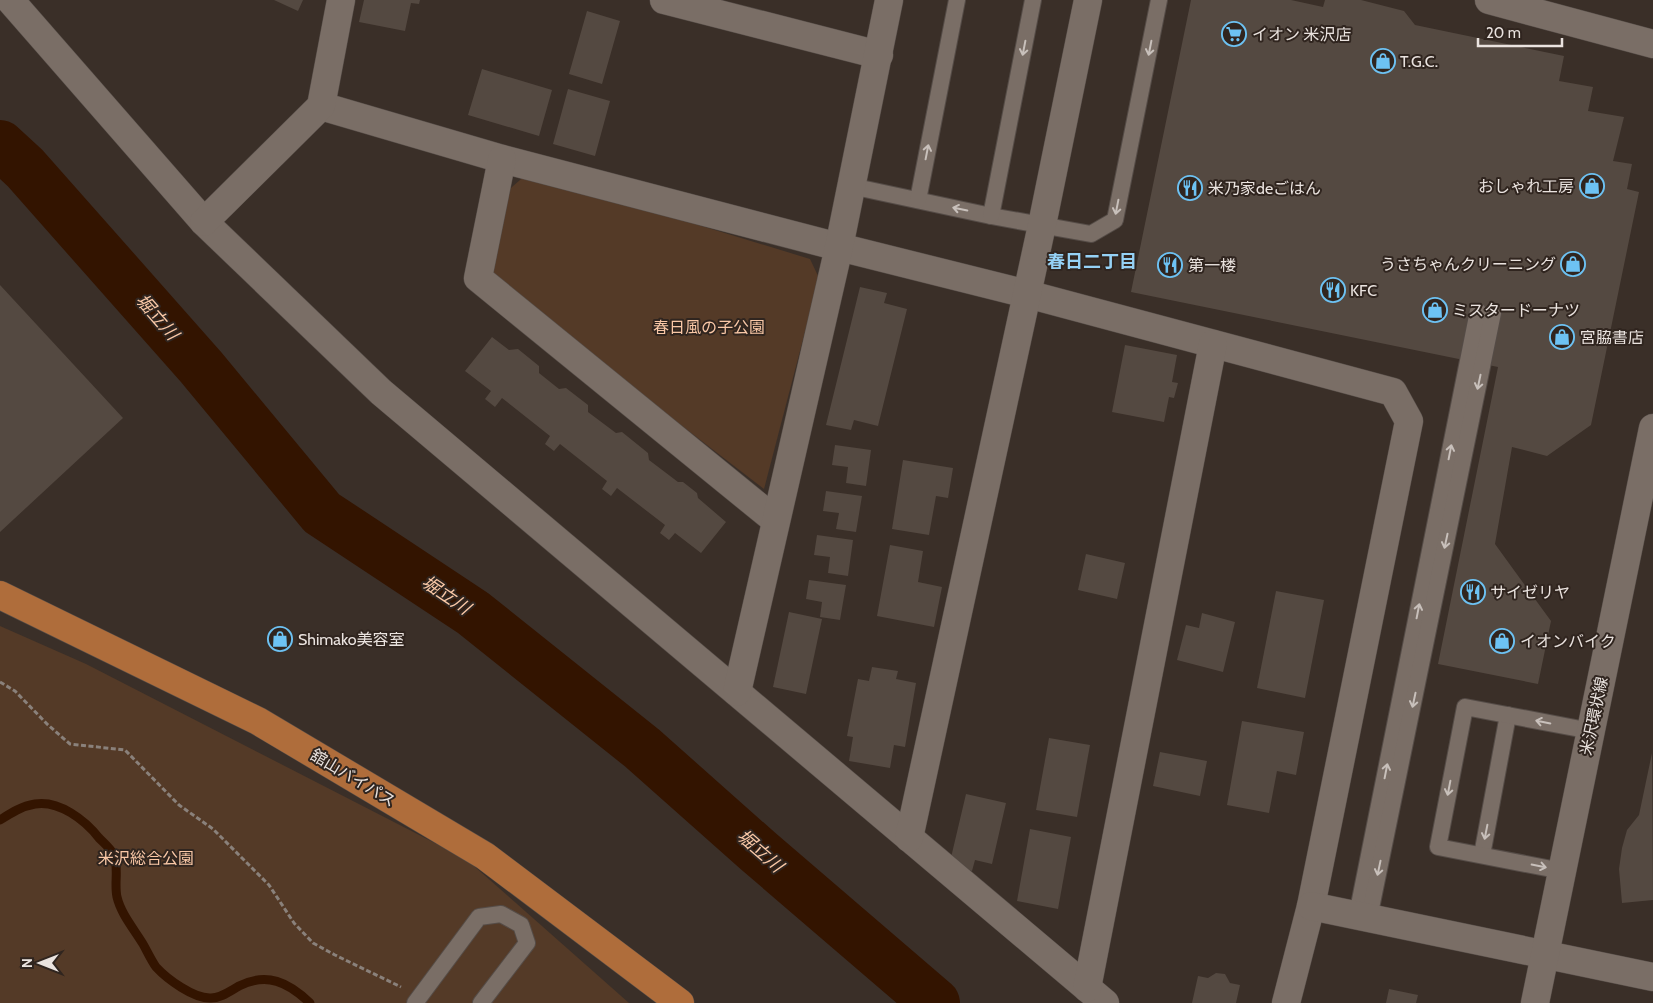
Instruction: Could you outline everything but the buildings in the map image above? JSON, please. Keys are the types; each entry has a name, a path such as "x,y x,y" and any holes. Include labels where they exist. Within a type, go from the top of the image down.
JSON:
{"highway":[{"name":"舘山バイパス","path":"0,595 258,721 485,856 680,1003"}],"street":[{"path":"10,0 204,222 381,392 1096,995 1212,344"},
{"path":"204,222 321,106 341,0"},
{"path":"664,0 879,55"},
{"path":"737,692 838,247 890,0"},
{"path":"909,838 1042,225 1088,0"},
{"path":"1489,0 1653,44"},
{"path":"321,106 502,159 838,247 1027,294 1393,392 1409,421 1311,906 1286,1003"},
{"path":"502,159 478,278 775,520"},
{"name":"米沢環状線","path":"1535,1003 1653,428"},
{"path":"1311,906 1653,977"}],"lane":[{"path":"918,200 957,0"},
{"path":"991,216 1033,0"},
{"path":"851,186 991,216 1091,234 1115,220 1159,0"},
{"path":"1363,916 1486,312"},
{"path":"1562,871 1438,847 1465,707 1591,731"},
{"path":"1482,855 1508,715"},
{"path":"415,1003 479,917 501,914 521,925 526,942 481,1003"}],"path":[{"path":"0,682 15,690 48,725 70,744 125,750 179,804 213,829 269,885 294,923 313,943 362,969 402,987"}],"green space":[{"name":"春日風の子公園","path":"528,173 810,259 819,278 764,489 486,275 505,193"},
{"name":"米沢総合公園","path":"0,626 86,664 466,859 629,1003 0,1003"}],"waterway":[{"name":"堀立川","path":"0,145 25,168 201,367 322,513 473,613 642,748 758,851 935,1003"},
{"path":"0,820 12,812 35,804 53,805 79,818 114,855 119,903 156,967 189,992 215,998 249,982 268,980 277,981 285,985 310,1003"}],"place":[{"name":"イオン 米沢店","path":"1234,34"},
{"name":"T.G.C.","path":"1383,61"},
{"name":"おしゃれ工房","path":"1592,186"},
{"name":"米乃家deごはん","path":"1190,188"},
{"name":"うさちゃんクリーニング","path":"1573,264"},
{"name":"第一楼","path":"1170,265"},
{"name":"KFC","path":"1333,290"},
{"name":"ミスタードーナツ","path":"1435,310"},
{"name":"宮脇書店","path":"1562,337"},
{"name":"サイゼリヤ","path":"1473,592"},
{"name":"Shimako美容室","path":"280,639"},
{"name":"イオンバイク","path":"1502,641"}],"district":[{"name":"春日二丁目","path":"1092,262"}]}
